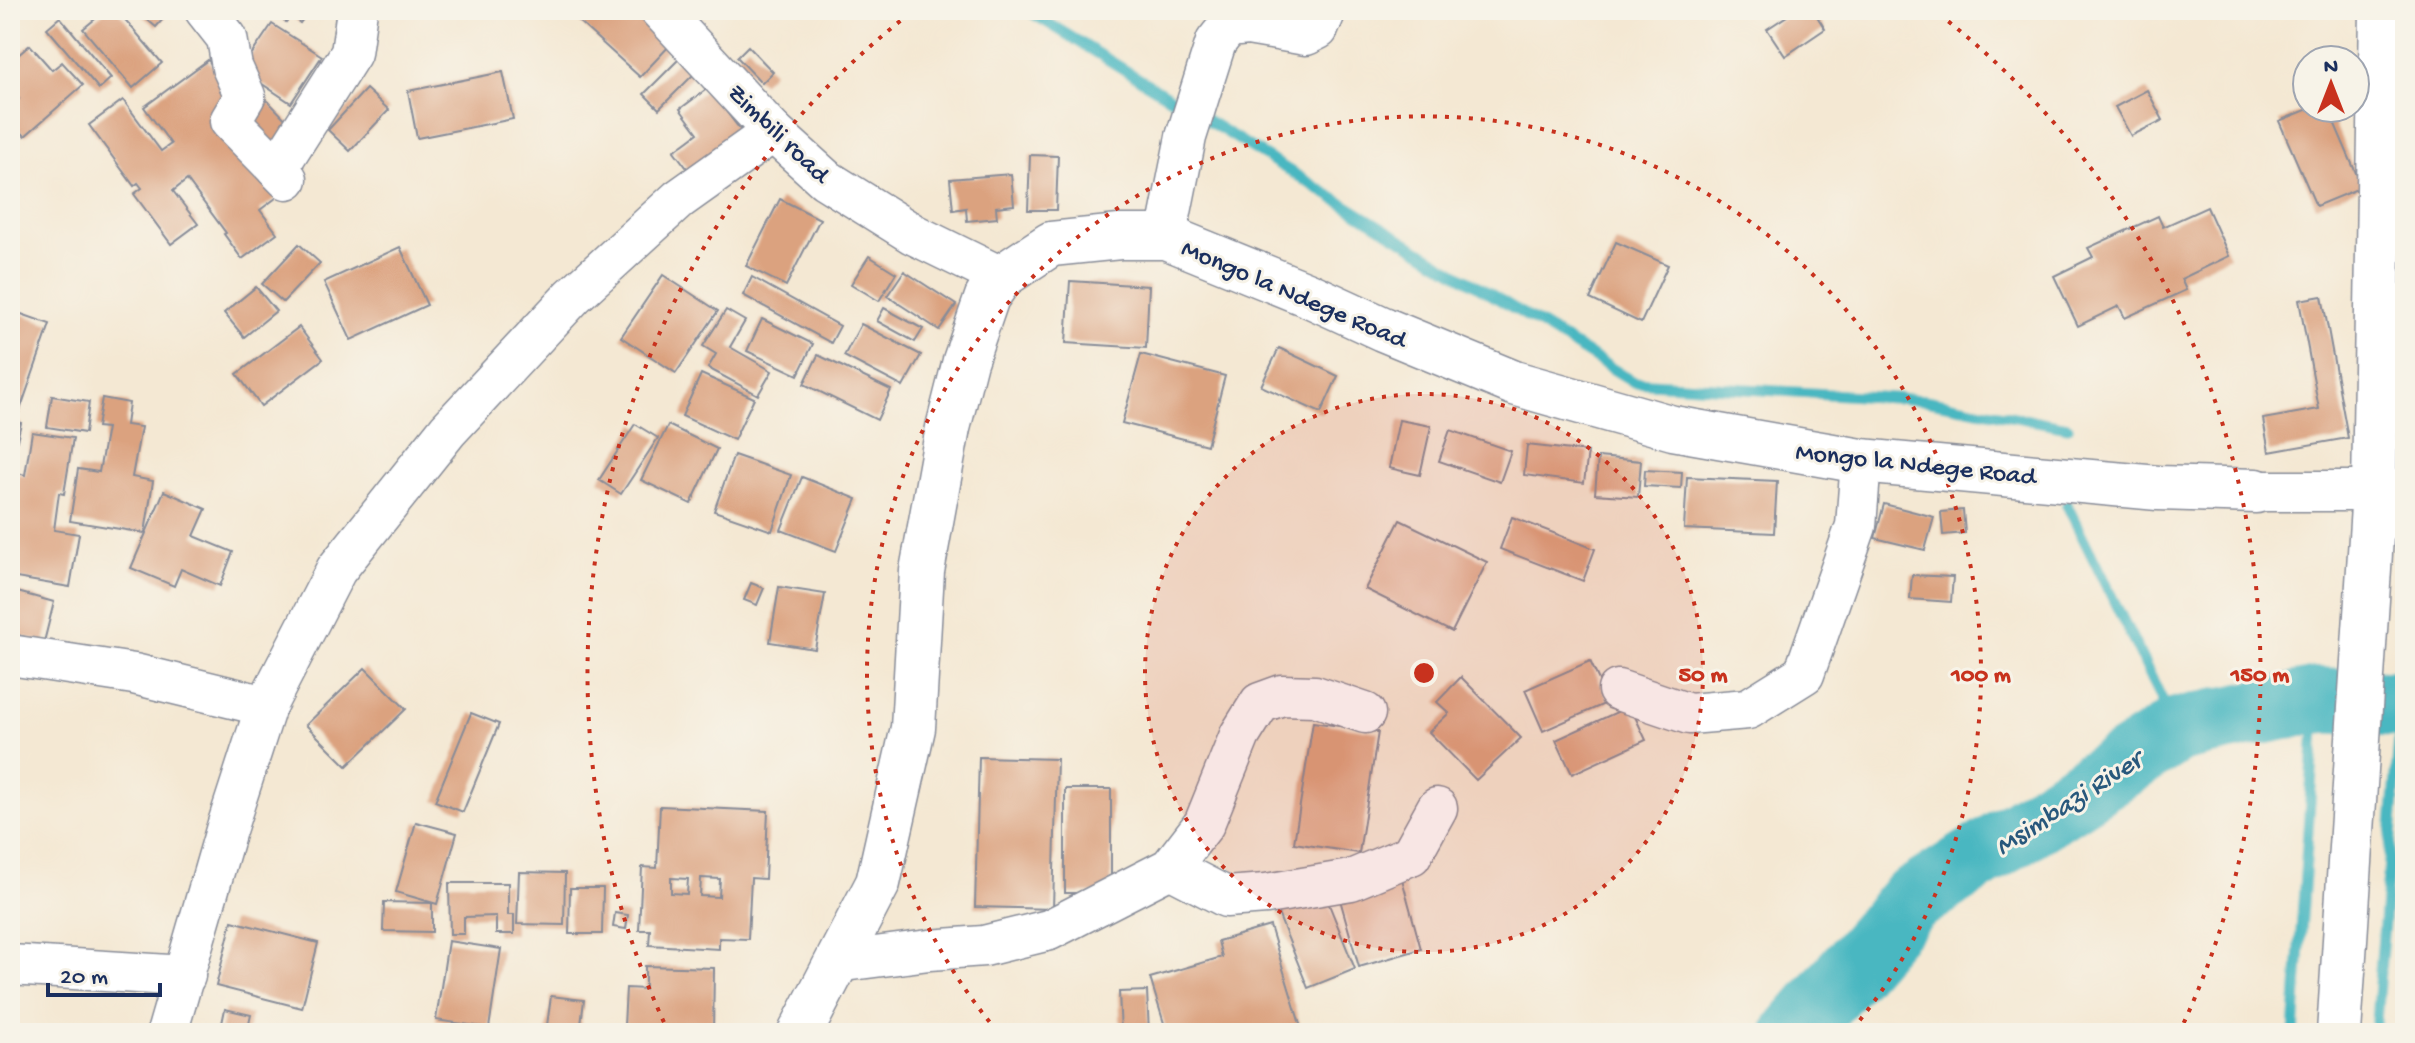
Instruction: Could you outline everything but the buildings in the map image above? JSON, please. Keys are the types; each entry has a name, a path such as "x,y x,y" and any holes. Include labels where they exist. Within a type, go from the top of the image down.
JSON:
{"street":[{"path":"205,10 227,38 232,67 245,96 230,121 282,174 351,53 357,10"},
{"name":"Zimbili road","path":"660,10 773,132 825,179 913,234 1001,277"},
{"path":"1166,237 1186,137 1216,42 1228,27 1248,25 1306,35 1318,29 1326,10"},
{"path":"2339,1033 2374,491 2382,10"},
{"path":"167,1033 266,706 336,570 448,430 573,296 679,199 773,132"},
{"name":"Mongo la Ndege Road","path":"800,1033 878,883 913,728 922,571 948,428 965,361 987,297 1001,277 1051,244 1120,237 1166,237 1514,383 1673,428 1861,461 2158,488 2374,491"},
{"path":"1618,690 1689,714 1748,709 1804,674 1856,526 1861,461"},
{"path":"10,655 134,674 266,706"},
{"path":"836,962 984,946 1049,930 1170,868 1204,824 1240,735 1260,703 1282,695 1315,696 1365,713"},
{"path":"1170,868 1226,897 1266,894 1351,880 1411,855 1437,808"},
{"path":"10,965 185,976"}],"waterway":[{"path":"1027,10 1634,382 1925,400 2068,427"},
{"path":"2067,505 2177,730"},
{"path":"2294,1033 2317,700"},
{"name":"Msimbazi River","path":"1795,1033 1909,902 2177,730 2317,700 2405,704"},
{"path":"2375,1033 2402,703"}]}
